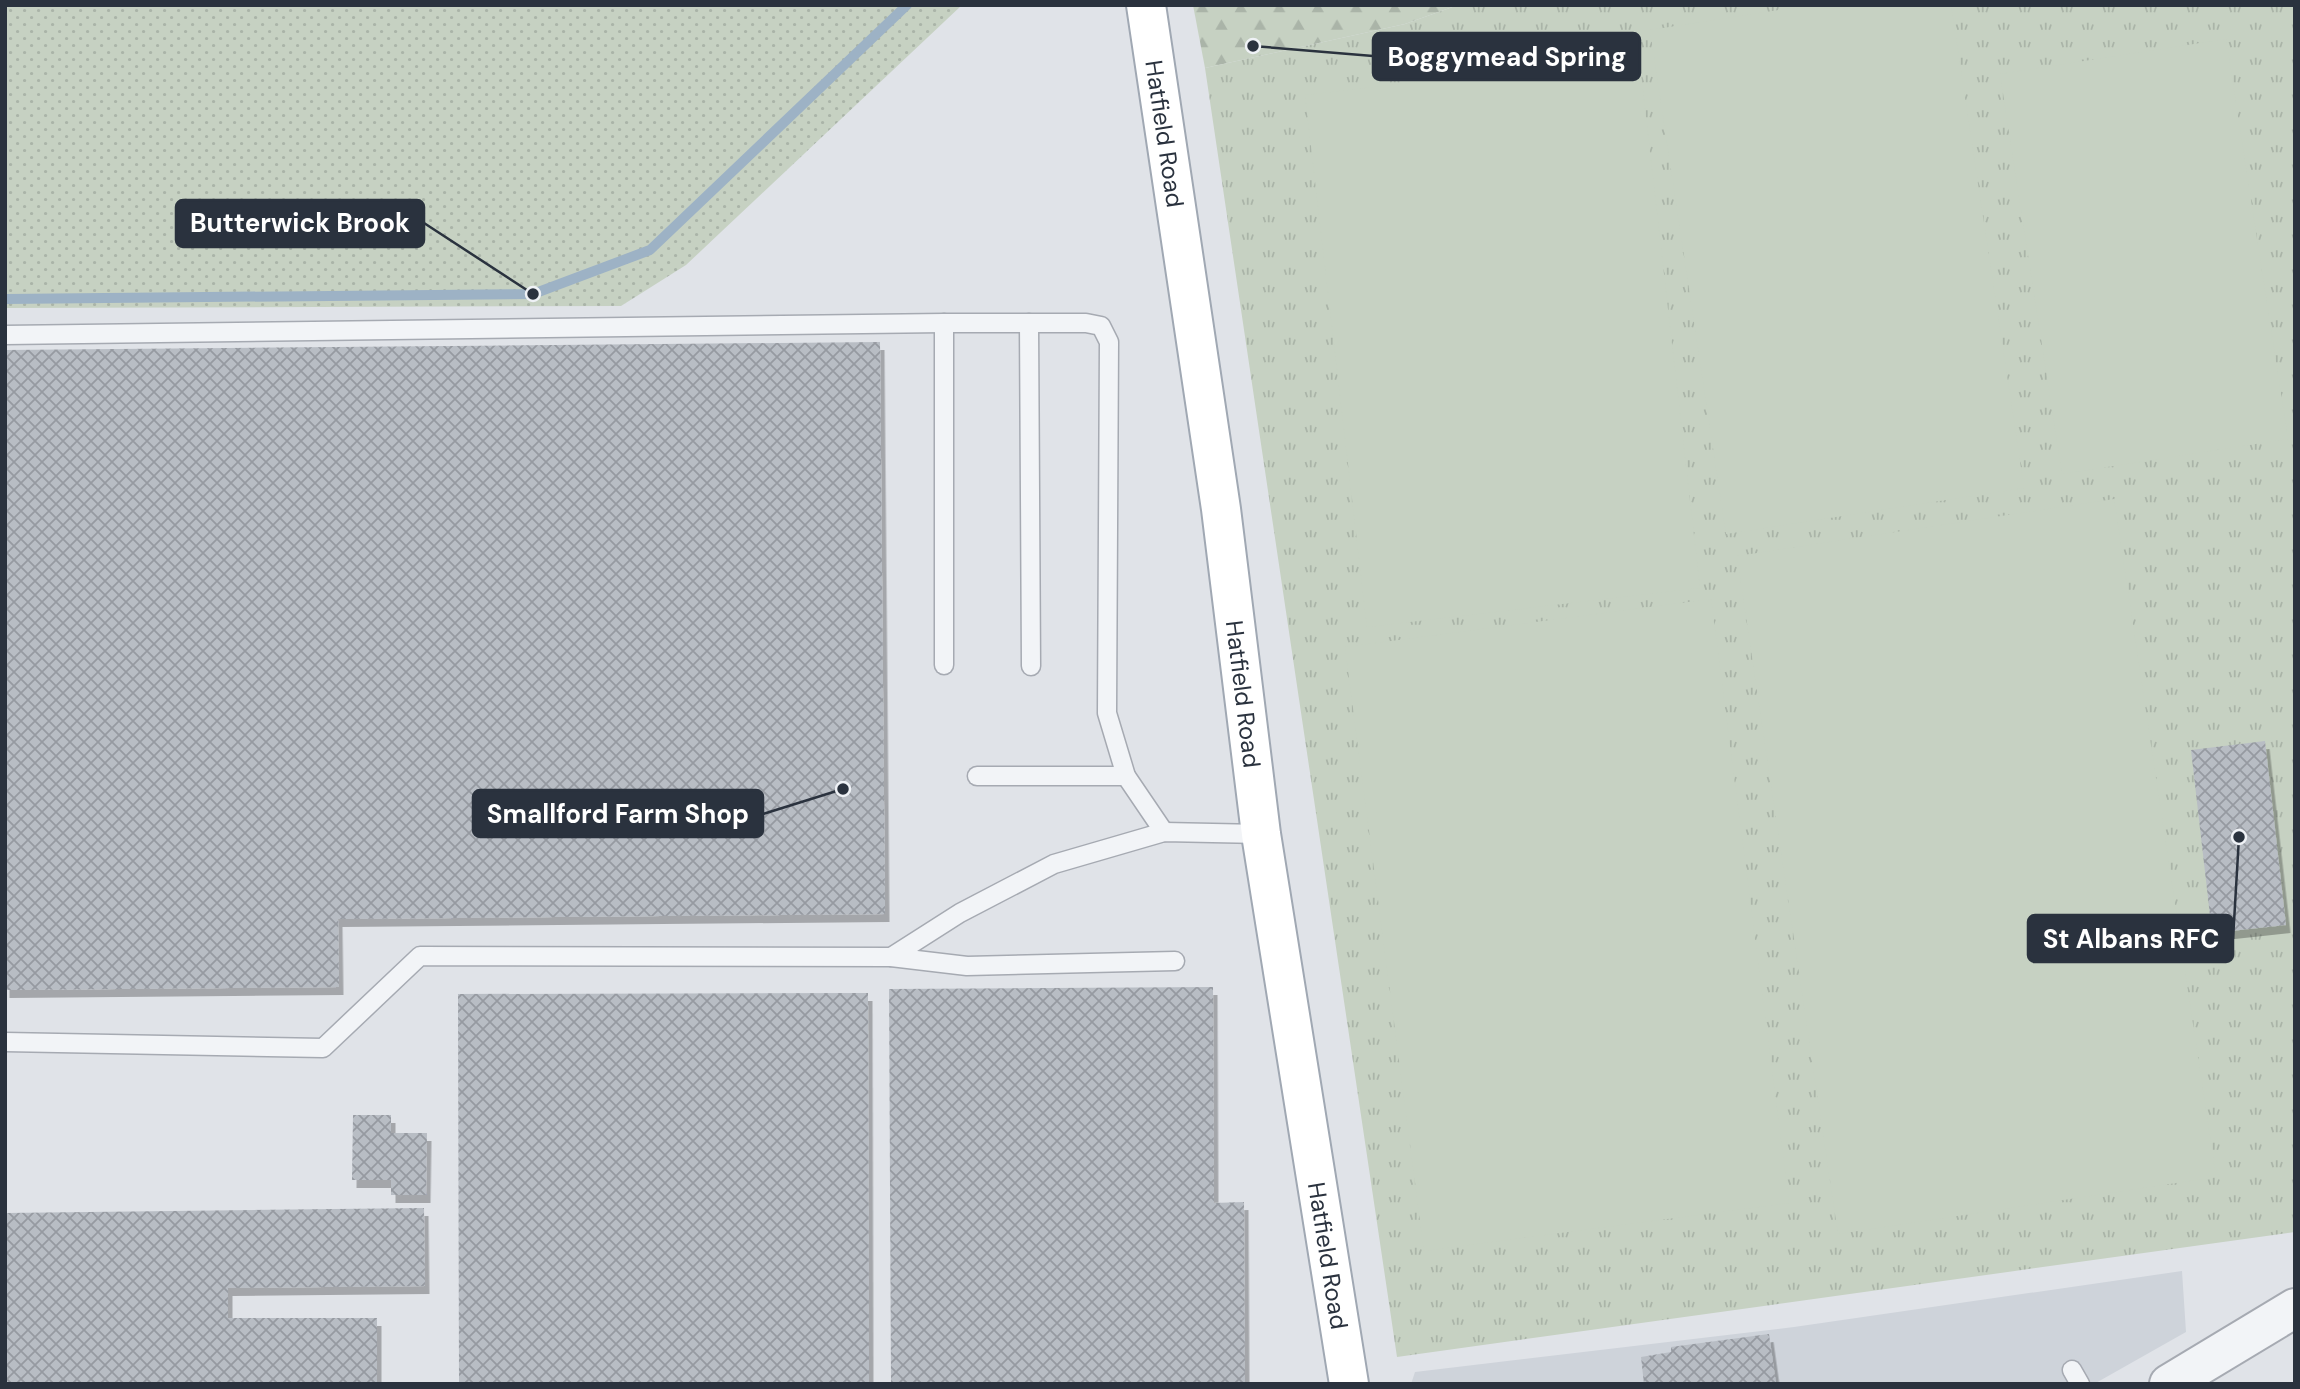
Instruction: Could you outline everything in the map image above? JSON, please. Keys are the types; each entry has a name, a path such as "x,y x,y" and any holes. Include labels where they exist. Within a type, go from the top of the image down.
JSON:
{"main road":[{"name":"Hatfield Road","path":"1146,5 1221,509 1261,834 1349,1384"}],"street":[{"path":"2169,1384 2295,1308"}],"lane":[{"path":"5,335 944,323 1086,323 1101,326 1109,342 1107,713 1126,776 1164,832"},
{"path":"944,323 944,664"},
{"path":"1028,323 1031,666"},
{"path":"978,776 1126,776"},
{"path":"891,957 960,913 1054,864 1164,832 1261,834"},
{"path":"5,1042 323,1048 420,956 891,957 967,965 1175,961"}],"shaded area":[{"path":"2182,1271 2186,1332 2094,1384 1411,1384 1415,1372 1794,1327"}],"green space":[{"path":"5,5 962,5 686,265 621,306 5,308"},
{"path":"1193,5 1458,5 1405,24 1205,68"},
{"path":"1458,5 2295,5 2295,1232 1397,1357 1205,68 1405,24"},
{"path":"1810,5 1951,5 2024,488 1726,534 1650,30"},
{"path":"2226,39 2288,439 2062,474 2000,74"},
{"path":"1639,56 1700,588 1367,627 1305,95"},
{"path":"2114,499 2216,1177 1838,1234 1737,556"},
{"path":"1711,599 1789,1203 1424,1251 1345,647"}],"building":[{"path":"880,342 885,914 338,919 339,987 5,990 5,350"},
{"path":"2265,741 2286,925 2212,933 2191,750"},
{"path":"1213,987 1214,1203 1244,1202 1245,1384 891,1384 889,989"},
{"path":"868,993 869,1384 459,1384 458,994"},
{"path":"353,1115 391,1115 391,1133 427,1133 426,1195 391,1195 391,1180 352,1180"},
{"path":"424,1208 425,1286 228,1288 228,1318 377,1318 377,1384 5,1384 5,1213"},
{"path":"1769,1334 1776,1384 1644,1384 1641,1357 1671,1352 1671,1347"}],"waterway":[{"path":"5,299 533,294 650,250 907,5"}],"place":[{"name":"Boggymead Spring","path":"1253,46"},
{"name":"Butterwick Brook","path":"533,294"},
{"name":"Smallford Farm Shop","path":"843,789"},
{"name":"St Albans RFC","path":"2239,837"}]}
